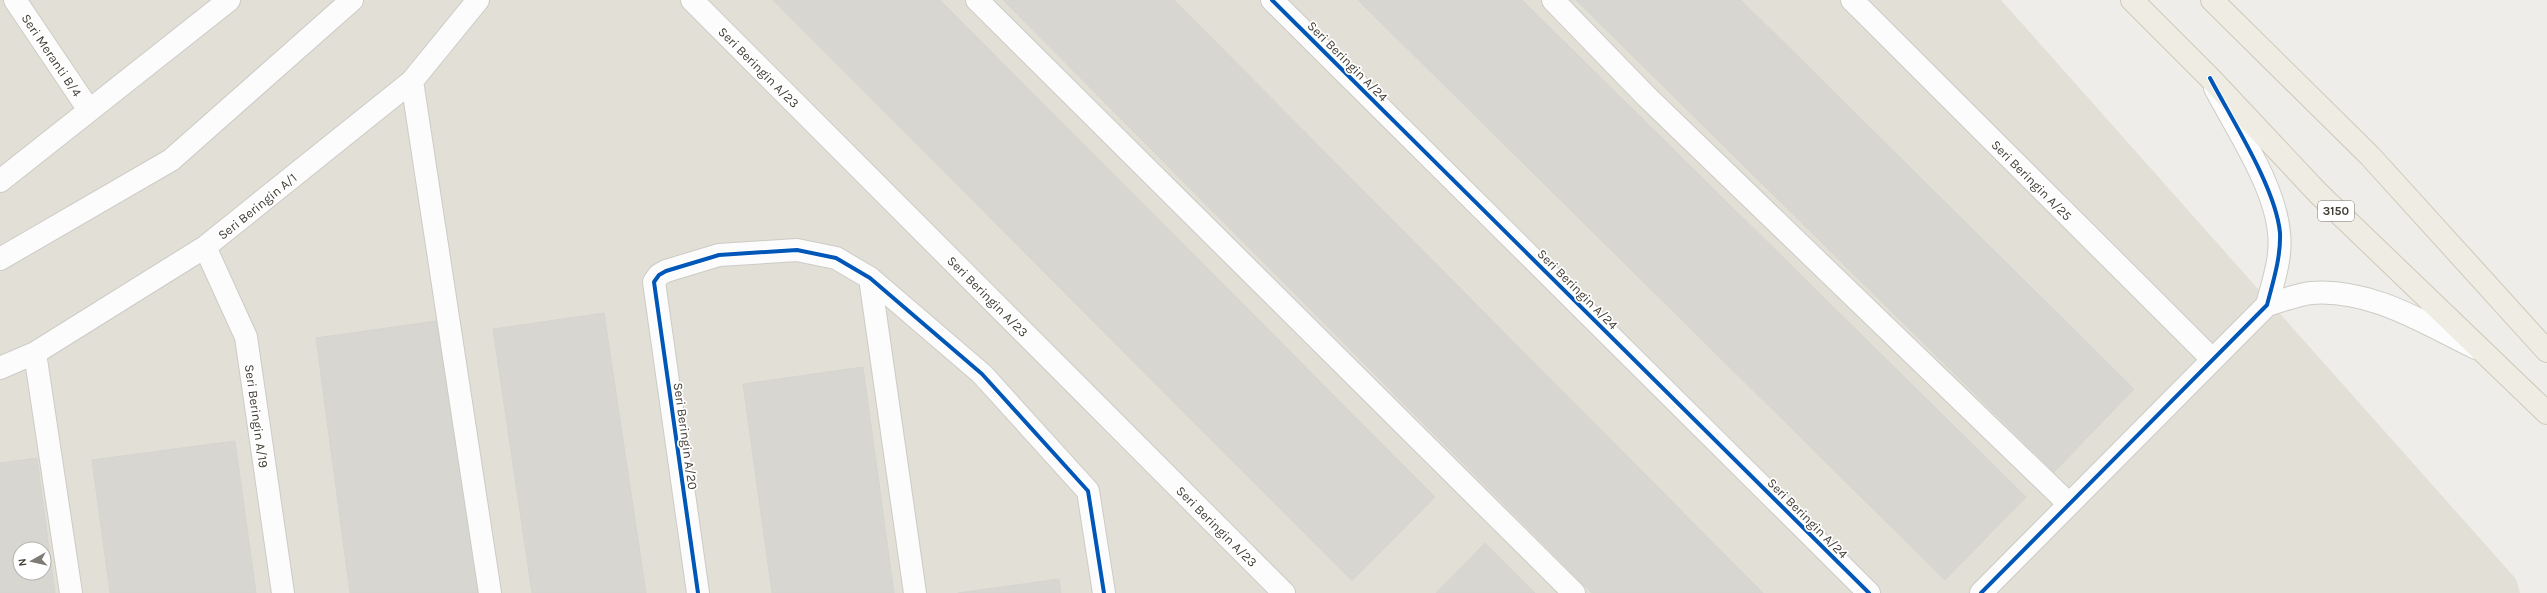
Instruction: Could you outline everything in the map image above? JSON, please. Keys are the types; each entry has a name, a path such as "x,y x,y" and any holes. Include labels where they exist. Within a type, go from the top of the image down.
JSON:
{"main road":[{"name":"3150","path":"2132,0 2210,78 2318,193 2476,348 2547,414"},
{"path":"2212,0 2370,156 2547,351"}],"street":[{"name":"Seri Meranti B/4","path":"15,0 89,110"},
{"path":"0,181 229,0"},
{"path":"0,259 171,160 352,0"},
{"name":"Seri Beringin A/1","path":"0,368 35,353 205,248 412,81 478,0"},
{"name":"Seri Beringin A/23","path":"692,0 1284,593"},
{"path":"977,0 1574,593"},
{"name":"Seri Beringin A/24","path":"1272,0 1869,593"},
{"path":"1553,0 1646,96 2069,504"},
{"name":"Seri Beringin A/25","path":"1852,0 2212,359"},
{"path":"2210,78 2272,196 2280,233 2277,271 2267,305"},
{"path":"412,81 490,593"},
{"name":"Seri Beringin A/19","path":"205,248 246,337 283,593"},
{"name":"Seri Beringin A/20","path":"698,593 654,282 659,275 666,271 719,255 796,250 836,258 870,278"},
{"path":"870,278 982,374 1088,491 1104,593"},
{"path":"870,278 915,593"},
{"path":"1981,593 2267,305 2310,293 2346,293 2380,302 2476,348"},
{"path":"35,353 71,593"}],"shaded area":[{"path":"0,0 2001,0 2516,579 2520,593 0,593"}],"building":[{"path":"773,0 940,0 1435,497 1352,581"},
{"path":"1003,0 1174,0 1763,593 1592,593"},
{"path":"1358,0 1522,0 2026,497 1945,580"},
{"path":"1576,0 1741,0 2134,389 2054,472"},
{"path":"604,313 646,593 532,593 493,329"},
{"path":"444,320 481,593 350,593 316,338"},
{"path":"863,367 894,593 772,593 743,384"},
{"path":"235,441 256,593 110,593 92,460"},
{"path":"37,458 48,541 12,541 12,581 52,581 52,570 55,593 0,593 0,463"},
{"path":"1485,543 1535,593 1436,593"},
{"path":"1059,579 1061,593 958,593"}],"cycle path":[{"path":"1272,0 1869,593"},
{"path":"1981,593 2267,305 2279,251 2280,233 2277,215 2262,175 2252,154 2210,78"},
{"path":"698,593 654,282 659,275 666,271 719,255 797,250 836,258 870,278 982,374 1088,491 1104,593"}]}
